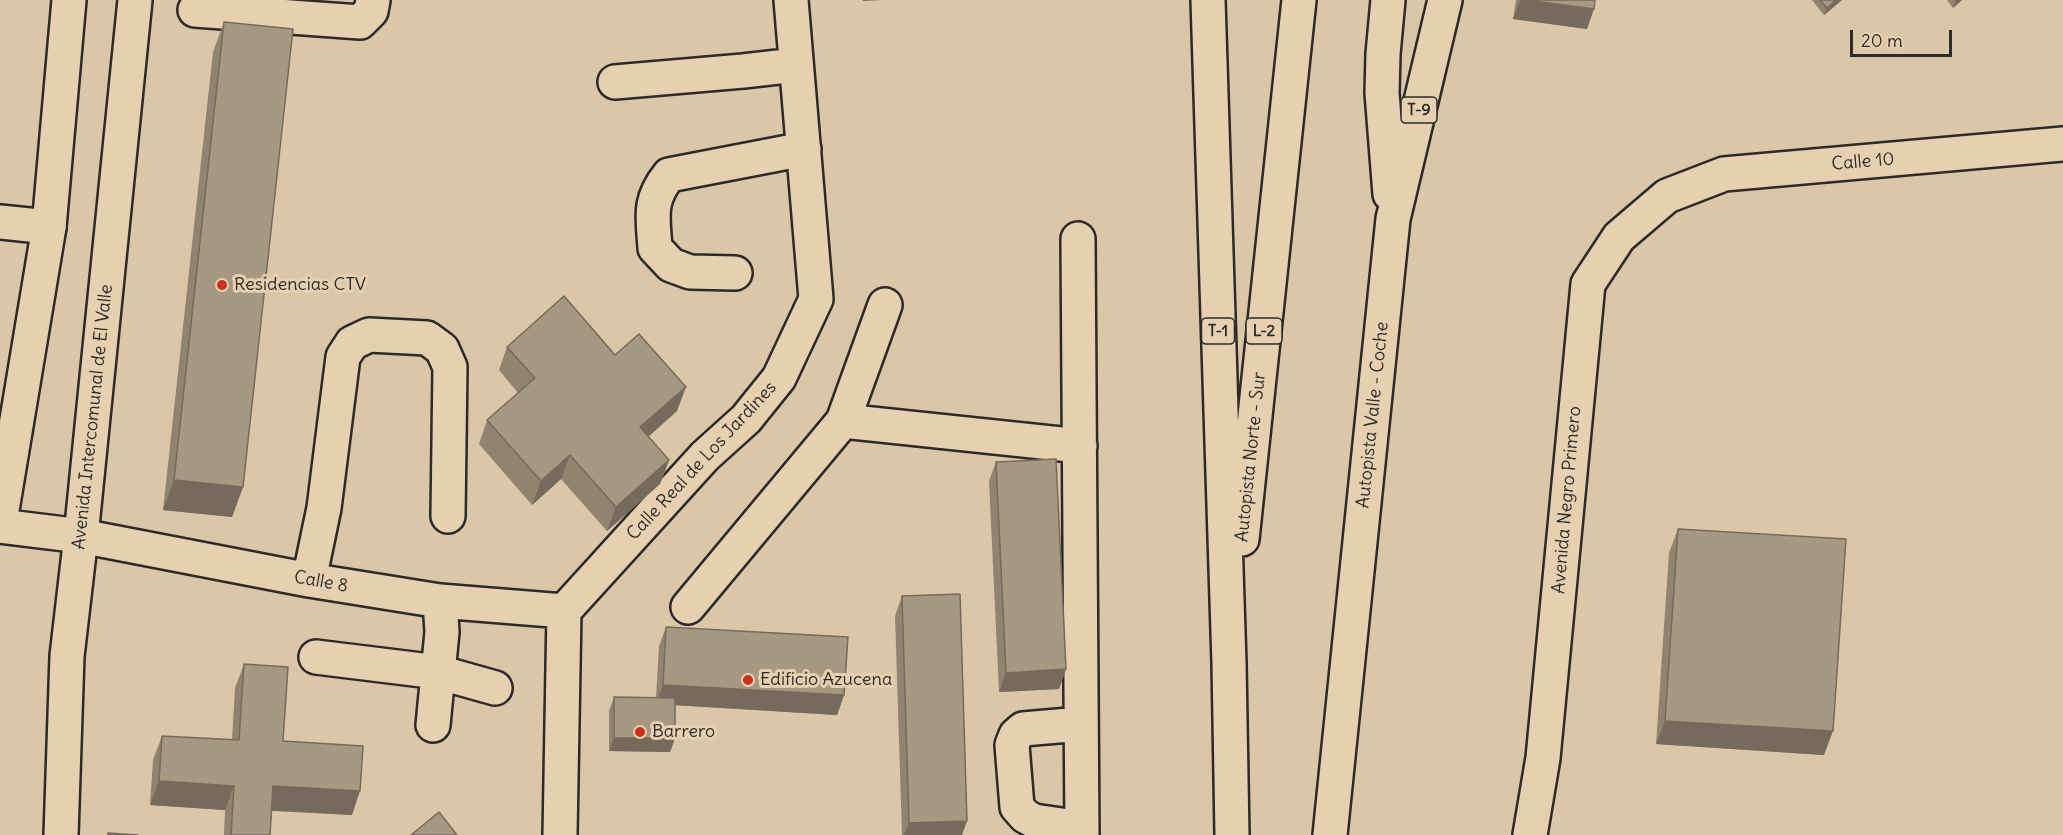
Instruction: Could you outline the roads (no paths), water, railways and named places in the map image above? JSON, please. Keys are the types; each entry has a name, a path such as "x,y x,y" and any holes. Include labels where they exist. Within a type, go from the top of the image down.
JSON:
{"main road":[{"path":"0,524 49,227 69,0"},
{"name":"Avenida Intercomunal de El Valle","path":"60,835 67,656 135,0"},
{"path":"195,10 360,22 371,11 374,0"},
{"name":"Calle Real de Los Jardines","path":"564,611 705,456 746,419 779,378 816,299 791,0"},
{"name":"T-1","path":"1208,0 1229,663 1232,835"},
{"name":"Autopista Norte - Sur","path":"1229,663 1299,0"},
{"path":"1388,0 1382,93 1393,219"},
{"name":"Autopista Valle - Coche","path":"1330,835 1393,219 1445,0"},
{"path":"615,82 796,64"},
{"name":"Calle 10","path":"1667,196 1724,174 2063,144"},
{"path":"735,273 690,272 671,265 655,248 653,211 658,189 669,175 804,149"},
{"name":"Avenida Negro Primero","path":"1530,835 1543,758 1588,284 1619,237 1667,196"},
{"path":"0,222 49,227"},
{"path":"1078,239 1082,831 1034,821 1025,816 1017,807 1012,745 1016,735 1023,729 1081,724"},
{"path":"688,606 843,421 885,305"},
{"path":"309,580 324,508 343,357 352,343 369,336 427,338 442,349 450,367 448,516"},
{"path":"843,421 1080,446"},
{"name":"Calle 8","path":"0,524 81,536 309,580 440,601 564,611"},
{"path":"433,725 442,632 440,601"},
{"path":"560,835 564,611"},
{"path":"316,657 438,672 495,688"}],"place":[{"name":"Residencias CTV","path":"222,285"},
{"name":"Edificio Azucena","path":"748,680"},
{"name":"Barrero","path":"640,732"}]}
